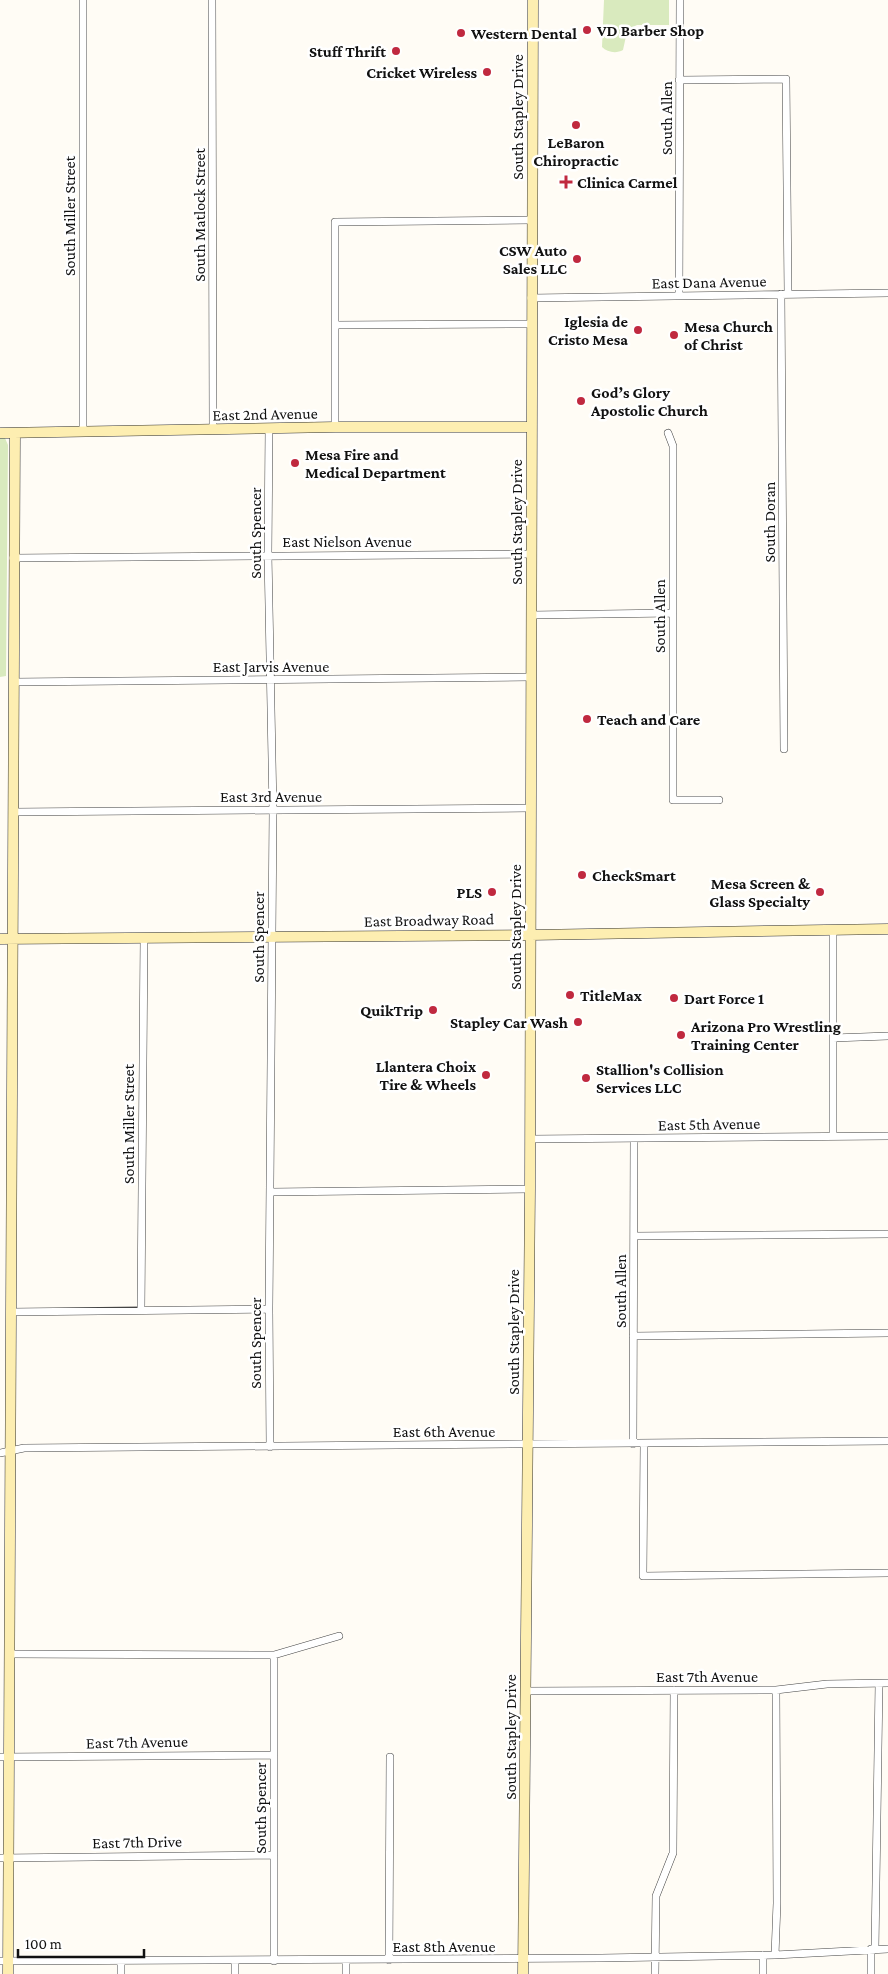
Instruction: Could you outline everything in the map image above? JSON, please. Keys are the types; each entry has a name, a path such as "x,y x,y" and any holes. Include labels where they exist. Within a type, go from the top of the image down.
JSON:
{"main road":[{"name":"South Stapley Drive","path":"523,1974 530,1189 530,554 533,0"},
{"name":"East 2nd Avenue","path":"0,433 269,428 531,427"},
{"path":"8,1974 4,1961 4,1757 10,1654 15,433"},
{"name":"East Broadway Road","path":"0,939 888,929"}],"street":[{"name":"South Miller Street","path":"83,0 83,431"},
{"name":"South Matlock Street","path":"212,0 213,430"},
{"name":"South Allen","path":"679,296 680,0"},
{"name":"South Doran","path":"679,80 786,79 784,750"},
{"path":"335,428 335,222 531,220"},
{"name":"East Dana Avenue","path":"531,298 888,293"},
{"path":"335,325 531,324"},
{"name":"South Spencer","path":"269,428 268,556 272,680 273,810 269,1309 270,1447"},
{"name":"South Allen","path":"668,433 673,446 672,800 719,800"},
{"name":"East Nielson Avenue","path":"13,558 530,554"},
{"path":"531,615 673,613"},
{"name":"East Jarvis Avenue","path":"13,682 530,677"},
{"name":"East 3rd Avenue","path":"13,812 530,808"},
{"path":"832,929 833,1136"},
{"name":"South Miller Street","path":"141,1310 144,938"},
{"path":"833,1038 888,1036"},
{"name":"East 5th Avenue","path":"530,1139 888,1136"},
{"name":"South Allen","path":"632,1444 634,1139"},
{"path":"270,1192 530,1189"},
{"path":"634,1236 888,1234"},
{"path":"10,1312 269,1309"},
{"path":"633,1336 888,1333"},
{"name":"East 6th Avenue","path":"0,1453 24,1448 888,1441"},
{"path":"644,1444 643,1576 888,1573"},
{"path":"10,1654 274,1655 339,1636"},
{"name":"South Spencer","path":"274,1655 274,1961"},
{"name":"East 7th Avenue","path":"525,1690 776,1690 827,1684 888,1683"},
{"path":"871,1974 879,1684"},
{"path":"655,1974 656,1896 672,1853 674,1690"},
{"path":"775,1955 777,1903 776,1690"},
{"name":"East 7th Avenue","path":"4,1757 274,1755"},
{"path":"389,1960 390,1756"},
{"name":"East 7th Drive","path":"4,1858 274,1854"},
{"name":"East 8th Avenue","path":"4,1961 655,1958 775,1955 888,1949"},
{"path":"763,1955 763,1974"},
{"path":"346,1960 346,1974"},
{"path":"121,1961 121,1974"},
{"path":"235,1961 235,1974"}],"green space":[{"path":"604,0 669,0 669,25 637,25 628,32 623,50 617,52 609,51 602,47"},
{"path":"0,438 5,438 8,445 6,676 0,677"}],"place":[{"name":"VD Barber Shop","path":"587,30"},
{"name":"Western Dental","path":"461,33"},
{"name":"Stuff Thrift","path":"396,51"},
{"name":"Cricket Wireless","path":"487,72"},
{"name":"LeBaron Chiropractic","path":"576,125"},
{"name":"Clinica Carmel","path":"566,182"},
{"name":"CSW Auto Sales LLC","path":"577,259"},
{"name":"Iglesia de Cristo Mesa","path":"638,330"},
{"name":"Mesa Church of Christ","path":"674,335"},
{"name":"God’s Glory Apostolic Church","path":"581,401"},
{"name":"Mesa Fire and Medical Department","path":"295,463"},
{"name":"Teach and Care","path":"587,719"},
{"name":"CheckSmart","path":"582,875"},
{"name":"PLS","path":"492,892"},
{"name":"Mesa Screen & Glass Specialty","path":"820,892"},
{"name":"TitleMax","path":"570,995"},
{"name":"Dart Force 1","path":"674,998"},
{"name":"QuikTrip","path":"433,1010"},
{"name":"Stapley Car Wash","path":"578,1022"},
{"name":"Arizona Pro Wrestling Training Center","path":"681,1035"},
{"name":"Llantera Choix Tire & Wheels","path":"486,1075"},
{"name":"Stallion's Collision Services LLC","path":"586,1078"}]}
